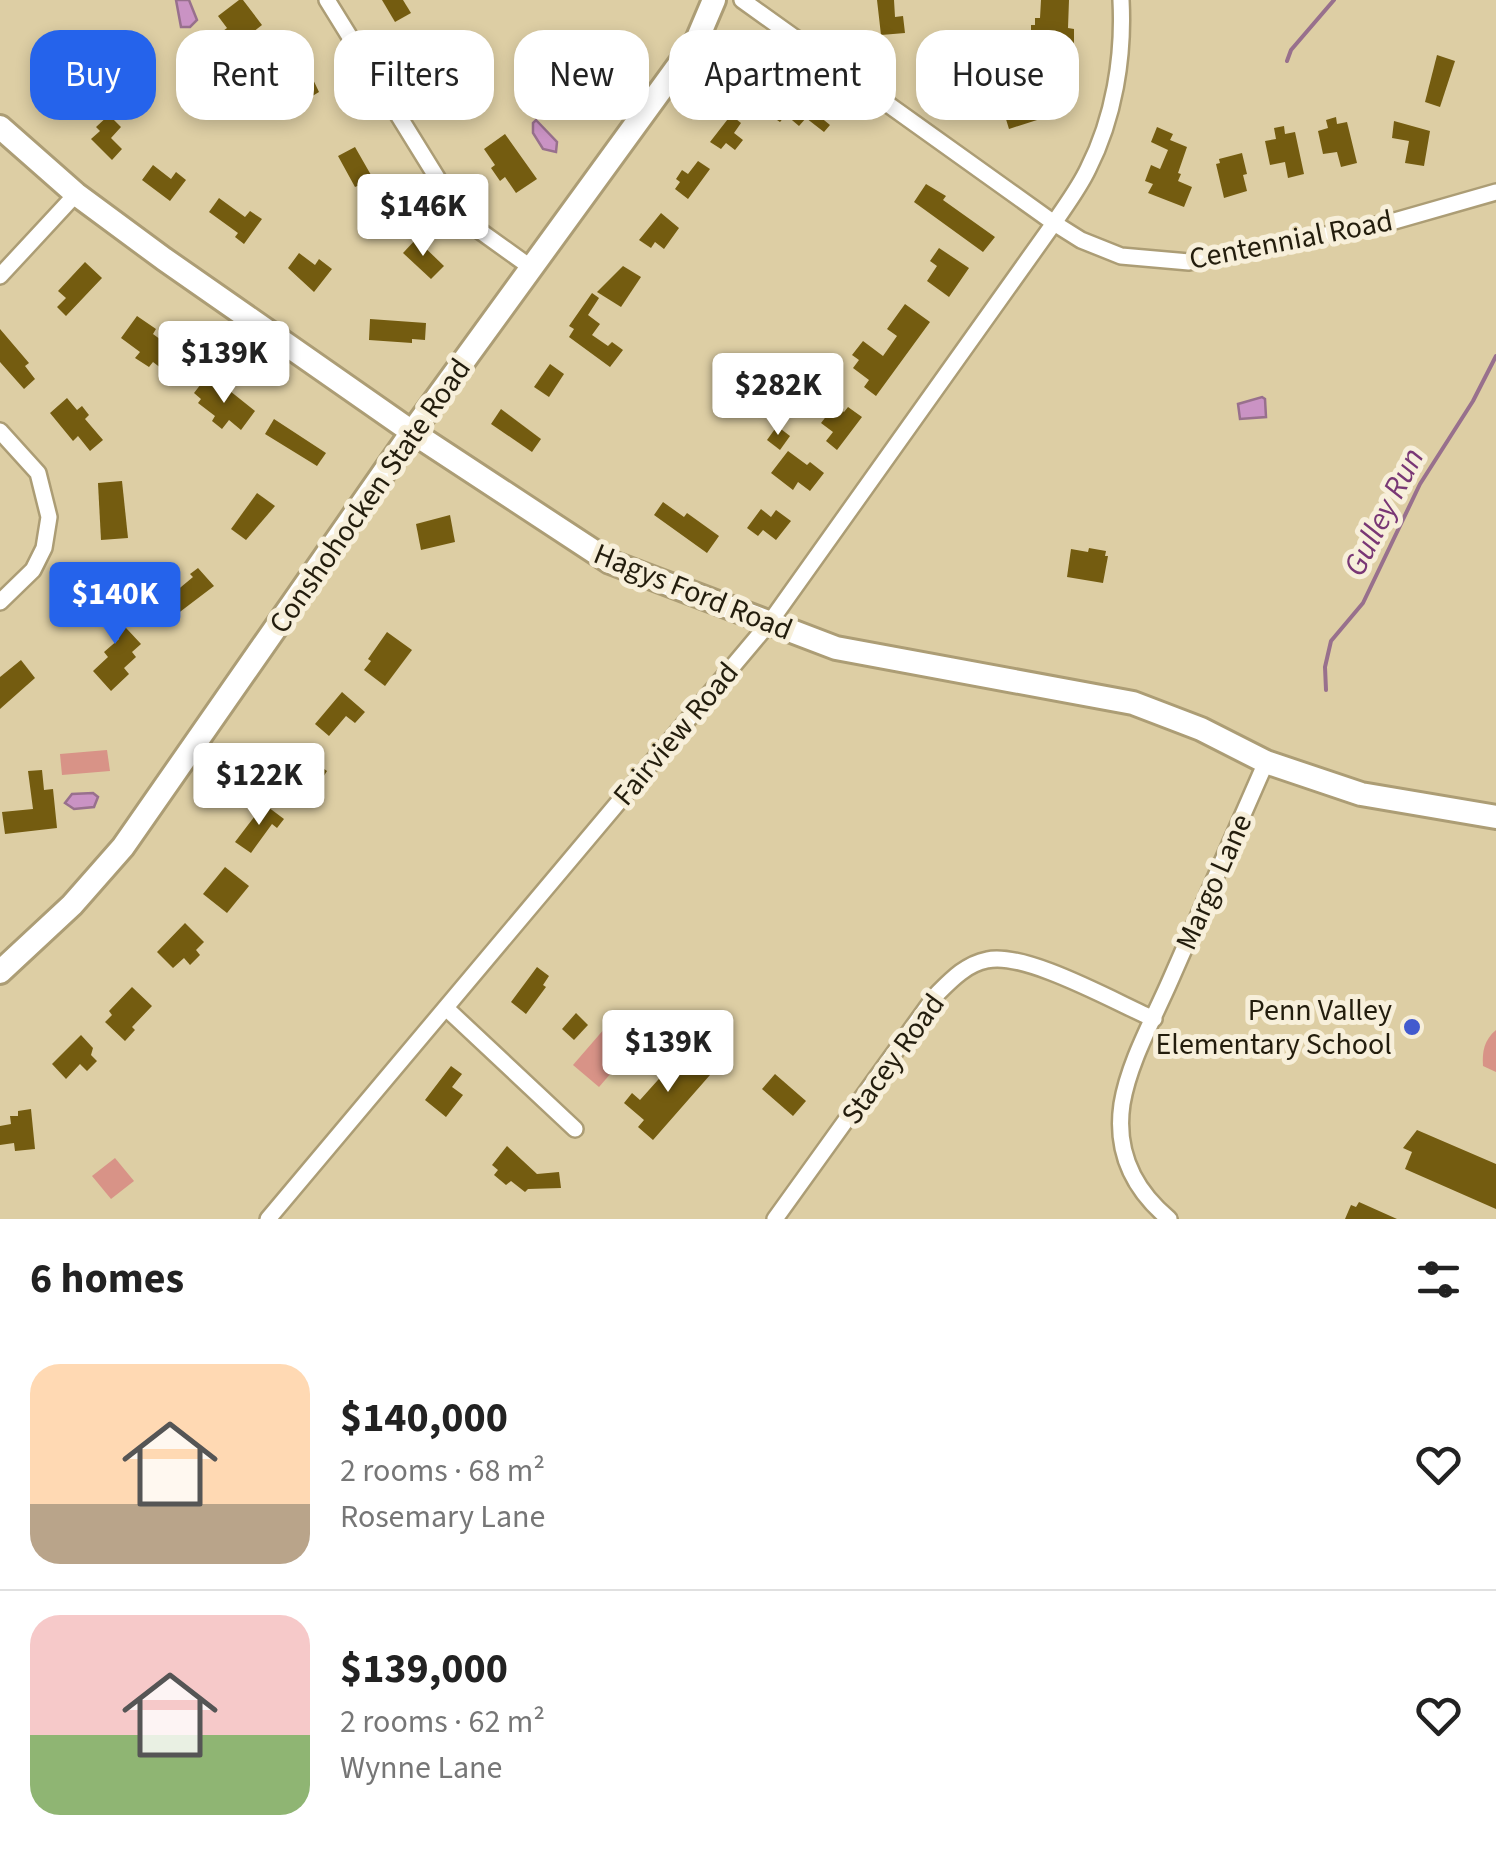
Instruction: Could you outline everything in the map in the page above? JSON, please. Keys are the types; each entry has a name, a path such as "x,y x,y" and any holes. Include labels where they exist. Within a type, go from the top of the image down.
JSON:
{"street":[{"path":"326,0 457,210 533,268"},
{"name":"Conshohocken State Road","path":"0,972 84,892 123,847 412,432 696,40 714,0"},
{"name":"Centennial Road","path":"742,0 1054,222 1081,240 1121,256 1189,262 1391,222 1496,192"},
{"name":"Fairview Road","path":"268,1219 770,622 1054,222 1088,171 1104,132 1120,52 1121,0"},
{"name":"Hagys Ford Road","path":"0,127 76,194 412,432 610,562 836,648 1134,703 1201,729 1266,762 1361,794 1496,817"},
{"path":"0,276 76,194"},
{"path":"0,431 38,473 49,517 44,548 33,570 0,602"},
{"name":"Margo Lane","path":"1168,1219 1146,1200 1127,1168 1122,1103 1154,1019 1266,762"},
{"name":"Stacey Road","path":"775,1219 936,994 958,974 985,960 1013,958 1154,1019"},
{"path":"446,1009 575,1129"}],"shaded area":[{"path":"176,0 189,0 197,20 190,27 181,27"},
{"path":"536,120 557,142 556,152 543,149 533,133"},
{"path":"1262,397 1266,417 1240,419 1238,404"},
{"path":"107,750 110,771 62,775 60,754"},
{"path":"93,793 98,797 94,807 74,809 65,803 72,794"},
{"path":"618,1013 644,1035 599,1087 573,1065"},
{"path":"1496,1030 1496,1072 1483,1066 1483,1061 1486,1042"},
{"path":"115,1158 134,1181 111,1199 92,1176"}],"building":[{"path":"243,0 262,25 256,30 224,30 227,28 218,16"},
{"path":"382,0 403,0 411,13 395,22"},
{"path":"877,0 894,0 895,17 903,16 905,33 880,30"},
{"path":"1041,0 1069,0 1068,28 1074,30 1031,30 1035,18 1040,18"},
{"path":"1437,55 1455,61 1440,107 1425,102"},
{"path":"1336,117 1337,124 1347,122 1357,163 1341,167 1337,152 1323,154 1318,131 1328,128 1326,120"},
{"path":"104,120 114,120 121,127 111,138 122,149 112,160 91,139 100,131 96,127"},
{"path":"727,120 741,123 734,133 743,140 735,150 726,143 721,149 710,142"},
{"path":"809,120 824,120 830,125 824,132"},
{"path":"1006,120 1037,120 1009,129"},
{"path":"1394,121 1430,131 1424,166 1405,163 1409,141 1392,138"},
{"path":"1284,126 1285,134 1295,132 1304,174 1288,178 1285,162 1270,165 1265,141 1276,139 1274,128"},
{"path":"1157,127 1173,134 1170,140 1187,147 1178,173 1178,181 1192,187 1184,207 1148,193 1153,184 1145,181 1151,165 1160,169 1168,150 1151,142"},
{"path":"505,134 537,179 516,193 505,177 500,181 484,149"},
{"path":"355,147 375,182 364,188 362,184 355,187 338,156"},
{"path":"1242,153 1247,191 1224,198 1216,164 1219,159"},
{"path":"698,161 710,169 688,199 675,189 680,182 676,179 682,170 688,174"},
{"path":"153,165 171,179 176,172 186,180 170,201 142,180"},
{"path":"926,184 995,237 983,252 914,202"},
{"path":"219,198 245,217 250,211 262,219 244,244 235,237 238,233 209,212"},
{"path":"661,213 679,228 664,249 655,242 651,248 639,240"},
{"path":"416,239 444,266 431,279 403,253"},
{"path":"939,248 969,268 949,297 927,281 937,266 930,261"},
{"path":"299,253 315,265 319,259 332,269 314,292 288,268"},
{"path":"85,262 102,278 66,316 57,307 66,298 58,291"},
{"path":"623,266 641,277 621,307 597,292"},
{"path":"592,293 599,298 588,315 600,324 592,335 623,350 610,367 569,337 574,329 569,326"},
{"path":"905,304 930,322 876,396 864,387 869,380 853,368 859,360 852,355 863,341 883,356 897,336 887,329"},
{"path":"137,316 180,354 166,372 153,362 149,367 135,358 140,352 121,338"},
{"path":"370,319 426,323 425,340 369,340"},
{"path":"0,329 29,363 25,366 35,379 24,389 0,362"},
{"path":"550,364 564,374 549,397 534,387"},
{"path":"204,380 221,393 225,387 255,411 241,430 229,420 222,429 212,421 215,416 198,403 201,399 194,393"},
{"path":"67,398 77,410 82,406 89,415 85,419 103,440 90,451 78,436 73,441 50,413"},
{"path":"835,405 844,412 848,407 862,417 837,450 826,441 833,432 821,423"},
{"path":"501,409 541,439 532,452 491,424"},
{"path":"274,419 326,453 317,466 265,434"},
{"path":"777,426 790,436 780,450 767,440"},
{"path":"788,451 824,473 810,491 798,482 793,490 771,473"},
{"path":"122,481 128,538 101,540 98,483"},
{"path":"257,493 275,506 246,540 231,529"},
{"path":"663,502 684,517 687,513 719,536 707,553 654,515"},
{"path":"761,509 771,517 776,510 791,521 776,540 763,530 758,536 747,528"},
{"path":"450,515 455,542 421,550 416,524"},
{"path":"1089,548 1106,551 1108,556 1103,583 1067,577 1071,549 1088,552"},
{"path":"198,568 214,586 160,627 151,617 178,594 175,592"},
{"path":"101,595 141,644 132,652 136,657 124,668 129,674 111,691 93,671 108,657 104,652 119,639 90,604"},
{"path":"387,632 412,650 385,686 364,670"},
{"path":"21,660 35,678 0,709 0,677"},
{"path":"342,692 365,712 355,723 346,716 329,736 315,724"},
{"path":"305,747 314,753 310,759 327,771 320,782 310,775 296,795 280,784 285,776 281,774"},
{"path":"42,770 44,790 53,789 57,828 5,834 2,812 33,809 28,771"},
{"path":"264,804 284,819 277,828 272,824 251,853 235,842"},
{"path":"225,867 249,886 227,913 203,894"},
{"path":"185,923 204,942 196,950 200,955 190,965 184,958 173,968 157,952"},
{"path":"537,967 549,976 543,985 546,987 526,1014 511,1002"},
{"path":"132,987 152,1006 132,1027 135,1030 125,1041 105,1022 112,1015 109,1011"},
{"path":"576,1013 588,1025 574,1040 562,1029"},
{"path":"81,1035 93,1048 91,1055 97,1061 87,1071 80,1064 66,1079 52,1064"},
{"path":"683,1052 710,1075 653,1140 638,1127 644,1120 624,1103 632,1093 640,1100"},
{"path":"451,1066 462,1074 452,1087 463,1095 446,1117 425,1100"},
{"path":"775,1074 806,1101 793,1116 762,1089"},
{"path":"31,1109 35,1149 15,1151 14,1143 0,1145 0,1126 11,1124 10,1116 18,1116 18,1111"},
{"name":"Penn Valley Elementary School","path":"1417,1130 1496,1164 1496,1209 1405,1169 1412,1152 1403,1148"},
{"path":"507,1146 537,1174 559,1172 561,1188 525,1192 511,1181 506,1185 494,1175 498,1170 492,1165"},
{"path":"1359,1202 1397,1219 1345,1219 1351,1205 1356,1207"}],"waterway":[{"path":"1287,61 1291,50 1334,0"},
{"name":"Gulley Run","path":"1326,690 1325,667 1331,641 1363,603 1420,484 1473,401 1496,356"}],"place":[{"name":"Penn Valley Elementary School","path":"1412,1027"}]}
